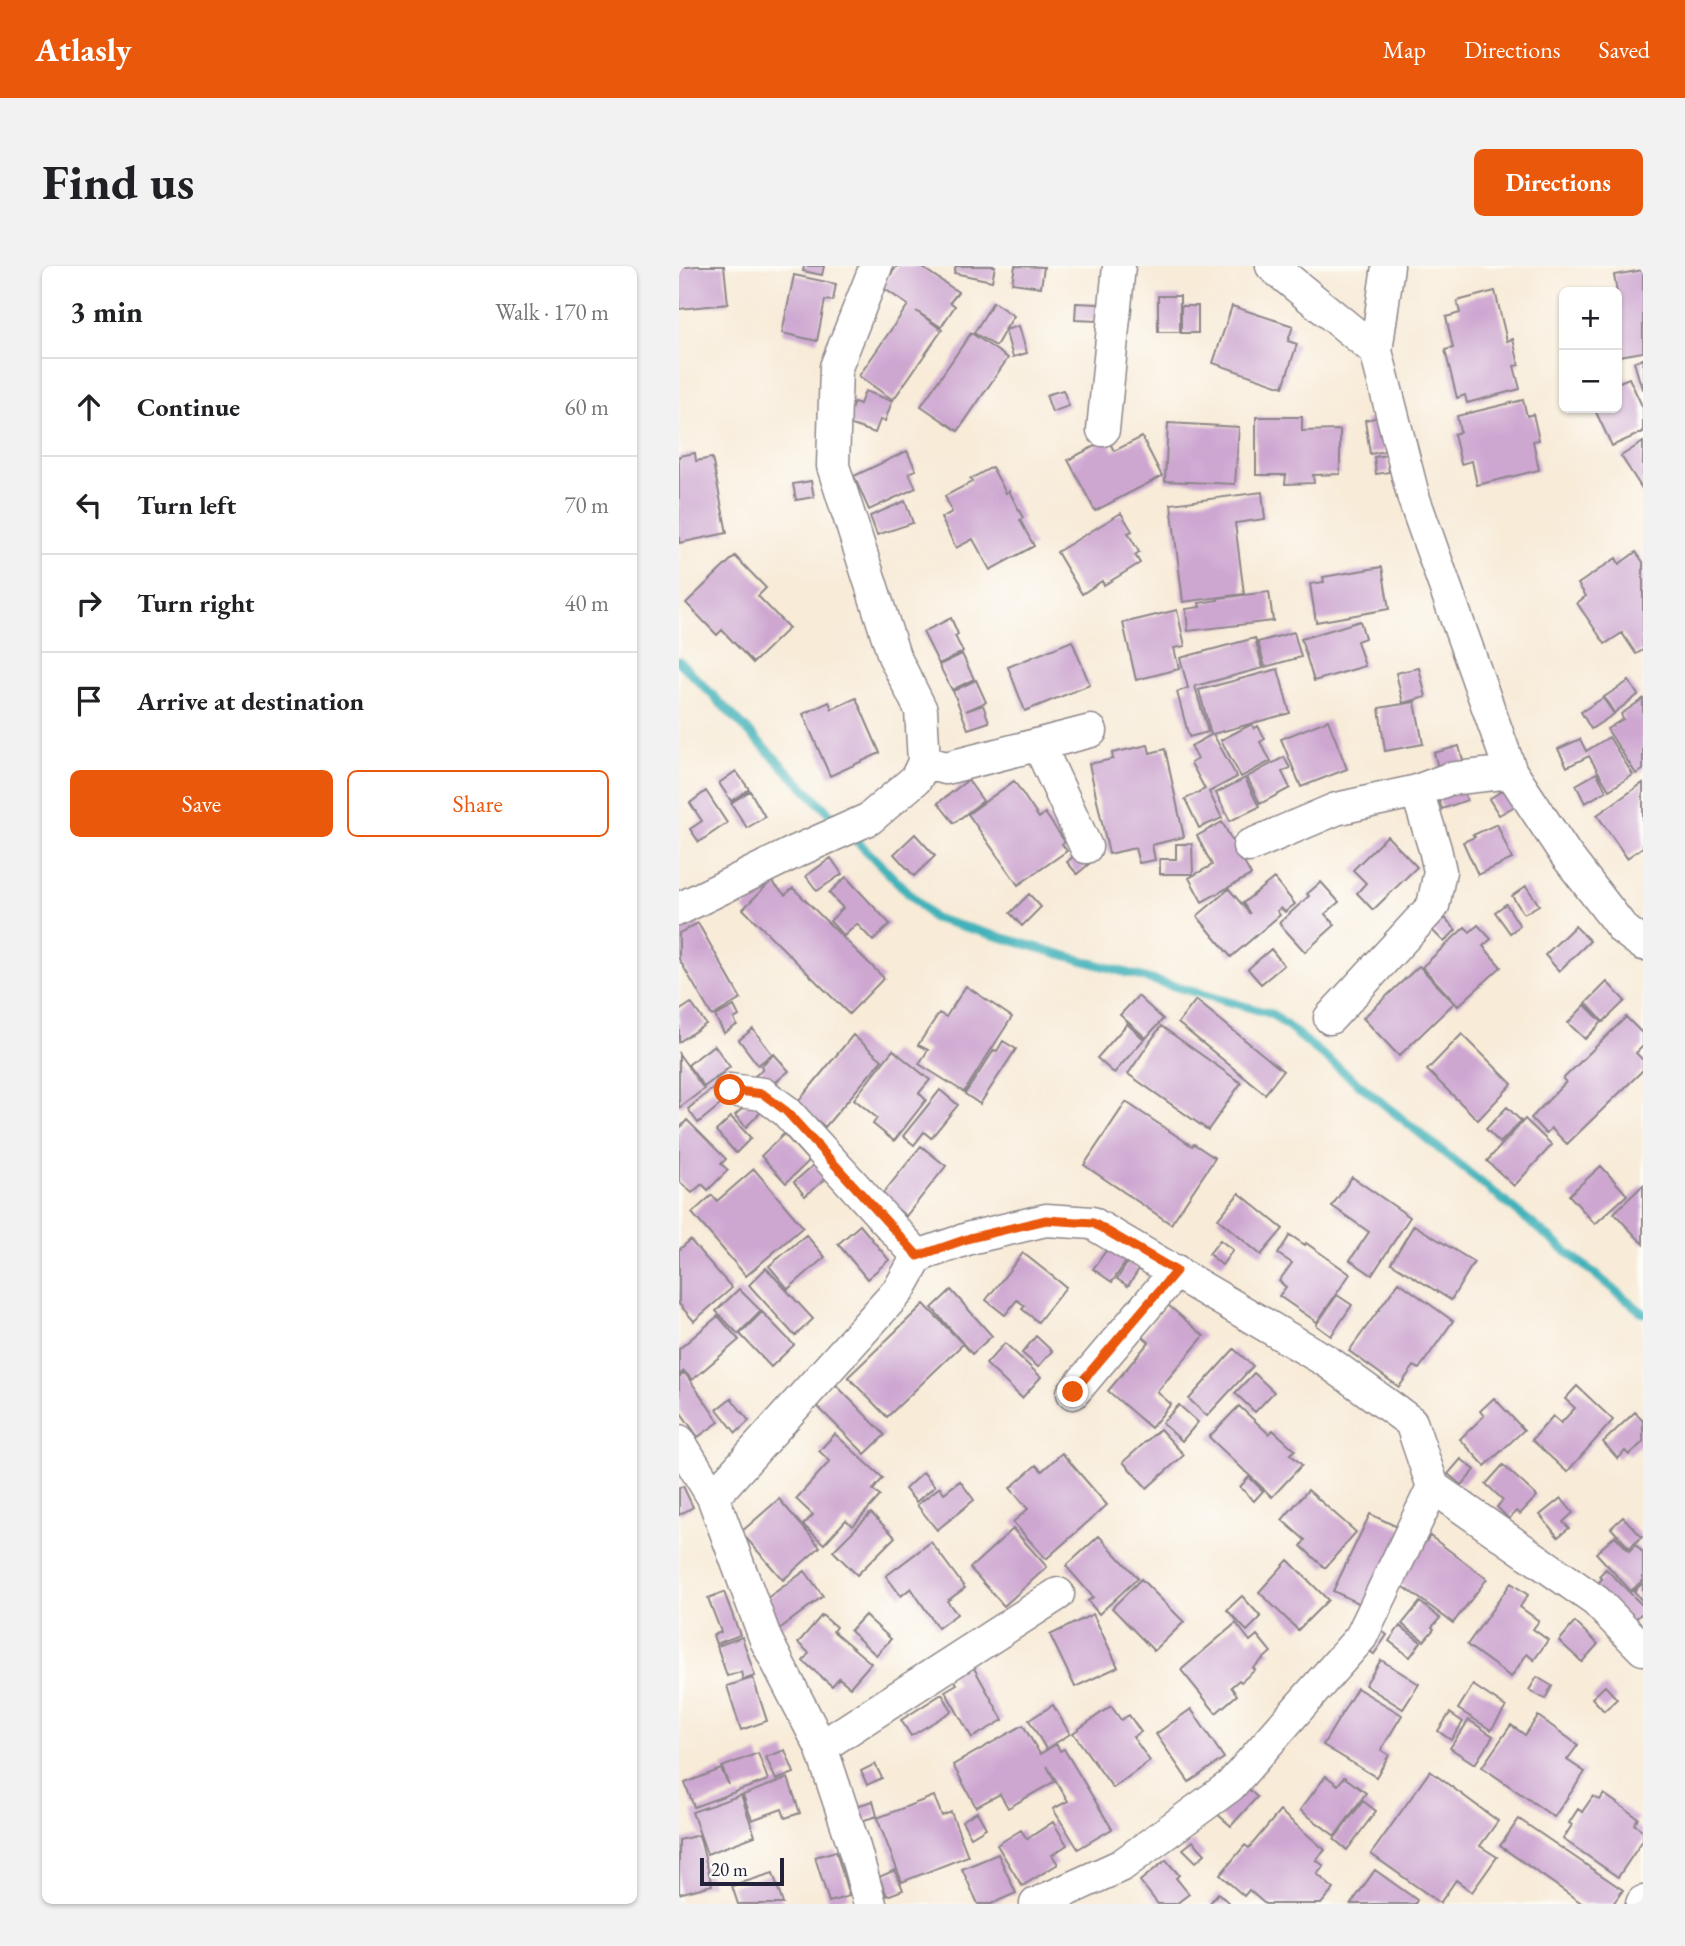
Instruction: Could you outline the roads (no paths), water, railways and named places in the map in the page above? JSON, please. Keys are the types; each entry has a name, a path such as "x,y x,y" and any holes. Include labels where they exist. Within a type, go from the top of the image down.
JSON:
{"street":[{"path":"679,909 797,850 869,819 916,779 924,762 921,710 894,656 833,466 836,367 876,266"},
{"path":"1103,430 1119,266"},
{"path":"1272,266 1376,351"},
{"path":"1388,266 1376,351 1413,499 1511,772 1566,855 1623,929 1643,944"},
{"path":"924,762 946,768 1091,731"},
{"path":"1039,745 1086,847"},
{"path":"1249,846 1336,809 1417,791 1449,779 1511,772"},
{"path":"1330,1018 1433,906 1440,871 1417,791"},
{"path":"730,1090 763,1094 786,1111 918,1256"},
{"path":"713,1497 899,1290 918,1256 970,1238 1046,1220 1093,1223 1328,1362 1411,1422 1433,1487 1596,1601 1643,1650"},
{"path":"1073,1392 1176,1271"},
{"path":"679,1441 713,1497 767,1640 821,1747 870,1904"},
{"path":"1036,1904 1122,1865 1230,1786 1361,1637 1433,1487"},
{"path":"821,1747 1058,1594"}],"waterway":[{"path":"679,661 840,824"},
{"path":"850,834 933,918 1272,1014 1643,1313"}]}
